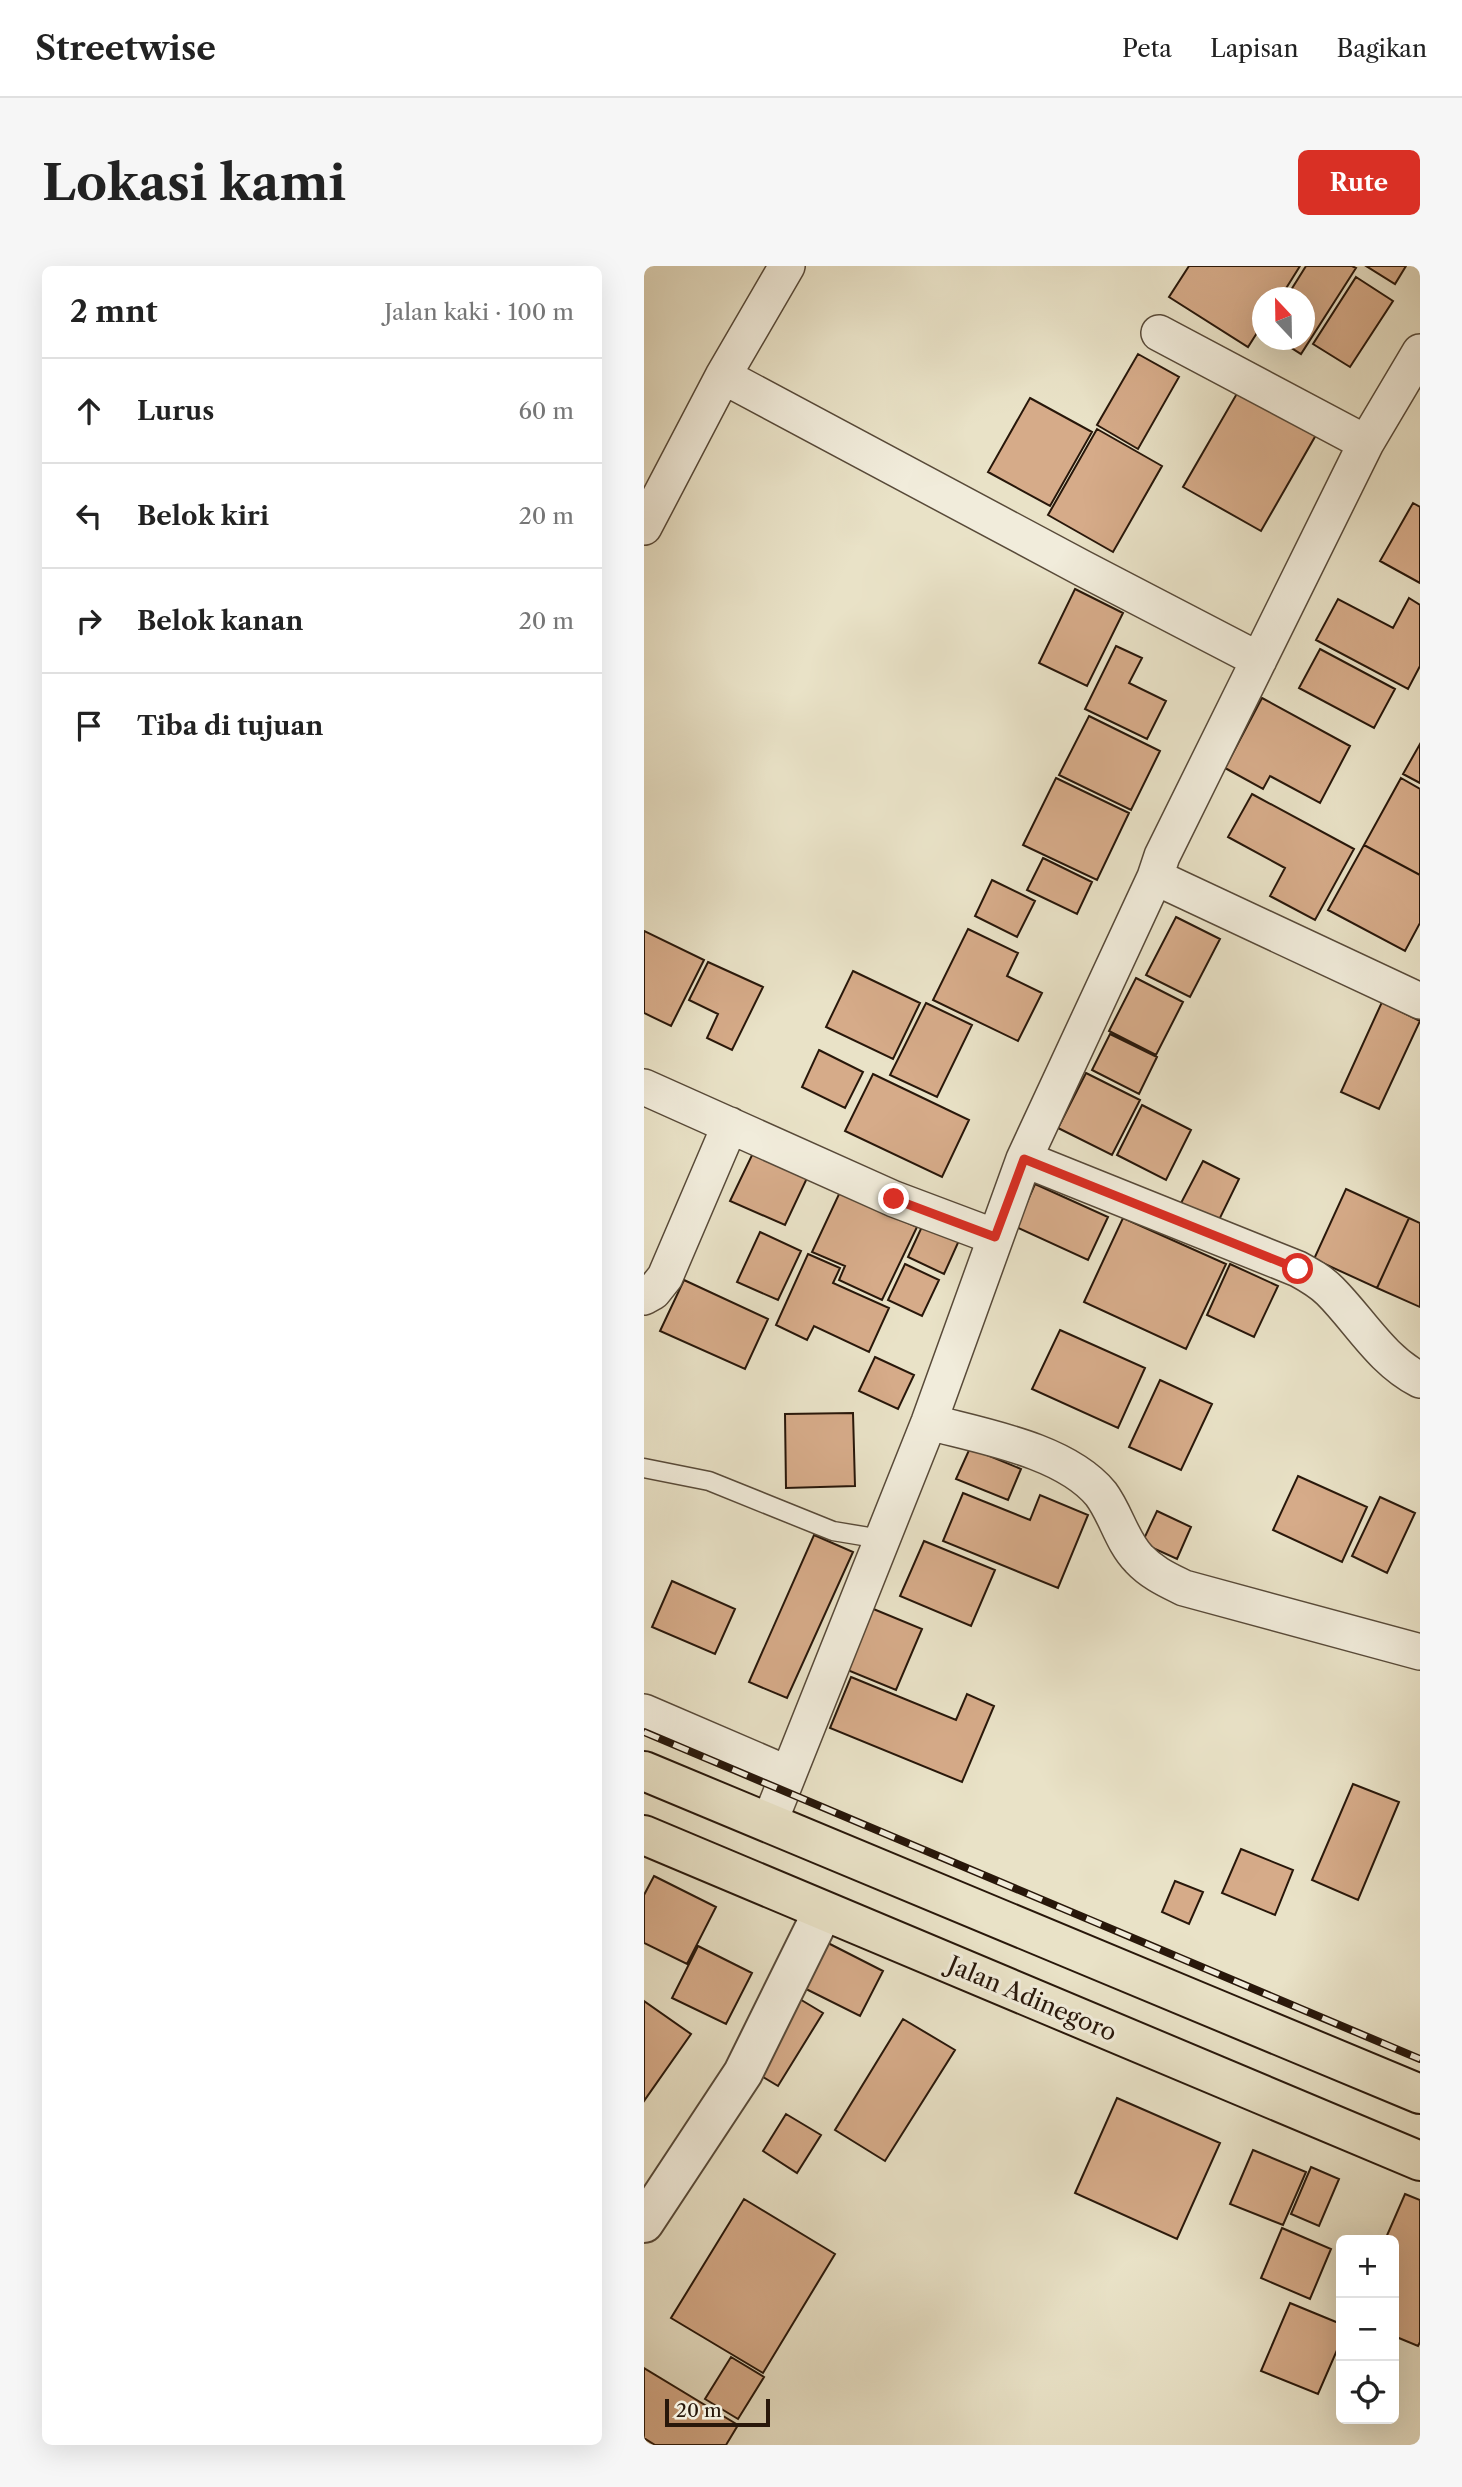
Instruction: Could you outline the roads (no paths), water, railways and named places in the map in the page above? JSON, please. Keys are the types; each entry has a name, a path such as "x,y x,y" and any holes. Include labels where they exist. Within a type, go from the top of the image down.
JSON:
{"highway":[{"path":"644,1771 1420,2094"},
{"name":"Jalan Adinegoro","path":"644,1835 1420,2161"}],"street":[{"path":"644,527 723,376 787,266"},
{"path":"1159,333 1366,443"},
{"path":"769,1824 880,1539 929,1422 1024,1159 1155,877 1162,856 1366,443 1420,352"},
{"path":"723,376 1259,660"},
{"path":"1155,877 1420,1001"},
{"path":"644,1087 894,1199 995,1237"},
{"path":"644,1297 653,1292 665,1277 730,1125"},
{"path":"1024,1159 1298,1269 1318,1280 1387,1356 1403,1371 1420,1380"},
{"path":"929,1422 1031,1451 1085,1479 1101,1494 1137,1558 1154,1573 1184,1588 1420,1652"},
{"path":"644,1712 788,1774"},
{"path":"644,2223 743,2073 823,1911"}],"lane":[{"path":"644,1468 709,1480 833,1531 880,1539"}],"railway":[{"path":"644,1732 1420,2059"}]}
